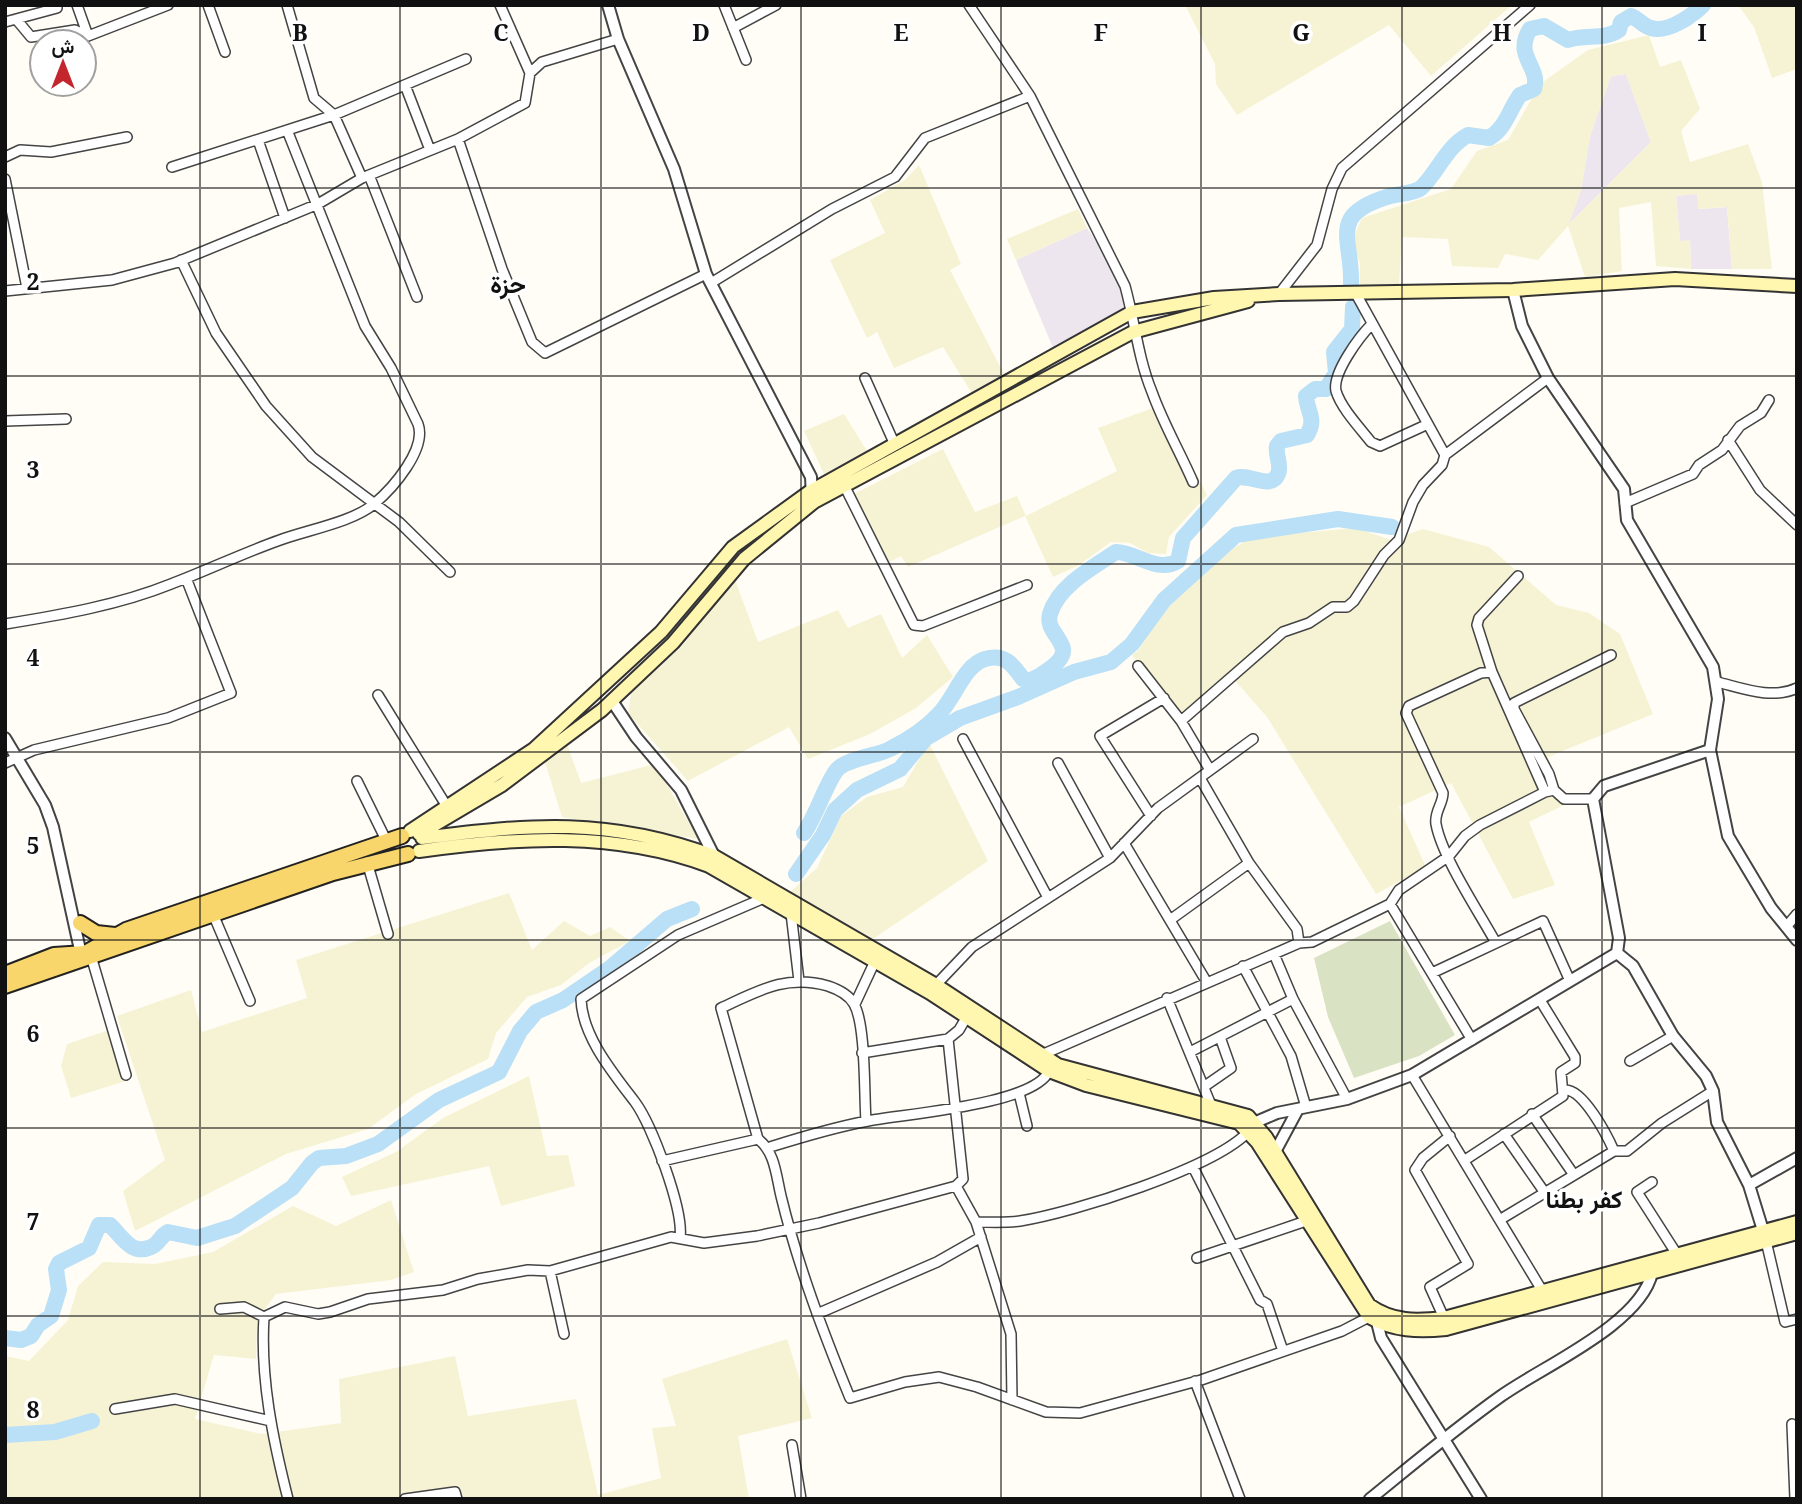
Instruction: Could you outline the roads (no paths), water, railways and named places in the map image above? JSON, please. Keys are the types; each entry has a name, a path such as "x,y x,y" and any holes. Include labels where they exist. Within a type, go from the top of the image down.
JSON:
{"main road":[{"path":"414,853 400,846 446,805 534,749 661,632 733,547 895,445 1132,312 1214,298 1279,294 1513,290 1675,279 1797,286"},
{"path":"827,489 844,485 1133,332 1279,294"},
{"path":"413,835 523,770 612,701 673,643 744,559 812,497"},
{"path":"86,955 115,935 413,835 566,824 608,829 671,842 714,856 933,989 1038,1060 1049,1072 1086,1085 1229,1119 1252,1127 1306,1221 1373,1320 1409,1331 1446,1329 1652,1273 1765,1236 1797,1222"},
{"path":"413,835 414,853"},
{"path":"5,974 86,955 367,862 506,840 606,841 678,854 709,866 875,961 933,989 967,1018 1038,1060 1083,1074 1238,1112 1275,1152 1369,1305 1389,1316 1407,1320 1444,1318 1678,1256 1765,1236 1797,1233"},
{"path":"77,919 96,933 115,935"},
{"path":"5,986 35,969"}],"street":[{"path":"77,5 85,28"},
{"path":"98,32 168,5"},
{"path":"208,5 225,52"},
{"path":"287,5 314,98 334,115 365,177 417,297"},
{"path":"5,291 112,280 181,260 318,204 365,177 458,139 525,103 530,73 500,5"},
{"path":"608,5 618,39 674,169 709,278 811,477 812,497"},
{"path":"724,5 746,60"},
{"path":"733,28 776,5"},
{"path":"969,5 1030,96 1125,286 1132,312 1133,332 1152,392 1193,482"},
{"path":"1279,294 1317,245 1332,189 1342,168 1530,5"},
{"path":"5,22 57,8"},
{"path":"16,19 28,32"},
{"path":"530,73 542,62 618,39"},
{"path":"172,167 334,115 466,59"},
{"path":"405,85 430,150"},
{"path":"458,139 522,318 532,342 545,353 709,278 895,177 925,138 1030,96"},
{"path":"5,624 107,603 186,578 244,553 336,522 373,505 417,453 421,433 391,368 365,326 287,130"},
{"path":"5,157 20,150 51,152 127,137"},
{"path":"258,140 285,218"},
{"path":"5,179 27,288"},
{"path":"181,260 216,333 267,406 312,457 399,522 450,572"},
{"path":"1513,290 1522,326 1548,378 1624,489 1627,520 1706,656 1717,682 1718,699 1710,750 1728,836 1771,908 1797,940"},
{"path":"1355,292 1445,455"},
{"path":"1373,324 1357,339 1335,384 1337,395 1371,442 1380,446 1428,424"},
{"path":"865,378 895,445"},
{"path":"1181,721 1283,632 1309,623 1333,607 1347,607 1354,601 1384,555 1399,540 1413,502 1423,485 1442,465 1445,455 1548,378"},
{"path":"1625,503 1693,474 1699,465 1722,450 1740,426 1761,413 1769,400"},
{"path":"5,421 66,419"},
{"path":"1728,440 1760,491 1797,525"},
{"path":"811,477 827,489"},
{"path":"844,485 914,625 923,626 1027,585"},
{"path":"1518,576 1479,618 1477,625 1492,672 1549,791 1564,799 1592,799 1604,786 1710,750"},
{"path":"5,763 71,740 168,718 231,693 186,578"},
{"path":"1549,791 1549,774 1514,709 1514,703 1611,655"},
{"path":"1138,666 1181,721 1210,770"},
{"path":"1492,672 1482,673 1409,706 1406,713 1443,793 1436,813 1436,825 1449,856 1496,943"},
{"path":"1717,682 1770,694 1787,693 1797,688"},
{"path":"378,695 446,805"},
{"path":"1151,816 1100,736 1164,698"},
{"path":"612,701 636,737 681,790 714,856"},
{"path":"5,738 49,815 86,955 126,1075"},
{"path":"963,739 1047,896"},
{"path":"933,989 972,947 1047,896 1110,858 1151,816 1253,739"},
{"path":"1058,763 1110,858"},
{"path":"1200,778 1249,863 1297,929 1299,943"},
{"path":"357,781 387,842"},
{"path":"1038,1060 1167,998 1299,943 1312,942 1390,904 1399,890 1449,856 1465,836 1480,825 1549,791"},
{"path":"1592,799 1619,938 1617,953"},
{"path":"1124,843 1206,981"},
{"path":"367,862 388,934"},
{"path":"1170,920 1249,863"},
{"path":"680,1238 680,1221 648,1124 611,1069 581,1014 581,999 678,936 764,898"},
{"path":"1390,904 1472,1040"},
{"path":"792,913 799,981"},
{"path":"213,914 250,1001"},
{"path":"1786,927 1797,914"},
{"path":"1432,973 1543,921 1570,981"},
{"path":"976,1222 1017,1222 1051,1215 1193,1167 1238,1143 1252,1127 1277,1113 1347,1099 1412,1075 1617,953"},
{"path":"1617,953 1633,966 1673,1037 1694,1059 1713,1091 1717,1122 1749,1185 1765,1236 1785,1322 1797,1319"},
{"path":"1274,954 1293,999 1347,1099"},
{"path":"866,1121 862,1053 855,1004 875,961"},
{"path":"1243,966 1270,1012 1291,1056 1301,1109 1275,1152"},
{"path":"855,1004 831,987 799,981 772,984 721,1008 758,1139 770,1147 789,1230 817,1314 850,1398 905,1382 939,1377 1046,1412 1080,1413 1195,1381 1373,1320 1381,1338 1480,1499"},
{"path":"1167,998 1211,1105"},
{"path":"1190,1052 1293,999"},
{"path":"1465,1160 1563,1096 1561,1072 1575,1063 1575,1058 1539,1000"},
{"path":"862,1053 948,1039 959,1030 967,1018"},
{"path":"1205,1086 1231,1068 1220,1037"},
{"path":"1630,1061 1673,1037"},
{"path":"264,1317 285,1307 308,1312 330,1312 368,1299 443,1290 505,1273 550,1271 630,1246 680,1238 704,1243 789,1230 956,1186 963,1179 948,1039"},
{"path":"770,1147 866,1121 955,1108 1019,1093 1039,1083 1049,1072"},
{"path":"1412,1075 1543,1292"},
{"path":"1564,1090 1571,1090 1581,1096 1614,1151"},
{"path":"1501,1219 1614,1151 1627,1150 1662,1123 1713,1091"},
{"path":"1019,1093 1027,1126"},
{"path":"1532,1114 1574,1175"},
{"path":"1504,1134 1545,1193"},
{"path":"1444,1318 1430,1287 1468,1264 1415,1171 1423,1158 1450,1136"},
{"path":"662,1161 758,1139"},
{"path":"1749,1185 1797,1158"},
{"path":"1193,1167 1260,1300 1267,1304 1283,1351"},
{"path":"1652,1182 1637,1192 1678,1256"},
{"path":"956,1186 976,1222 1011,1334 1012,1400"},
{"path":"1197,1258 1306,1221"},
{"path":"817,1314 937,1262 981,1237"},
{"path":"550,1271 564,1334"},
{"path":"1370,1499 1521,1382 1594,1339 1642,1294 1652,1273"},
{"path":"220,1309 244,1307 264,1317"},
{"path":"264,1317 264,1372 288,1499"},
{"path":"1195,1381 1240,1499"},
{"path":"115,1409 175,1399 271,1420"},
{"path":"1792,1424 1795,1499"},
{"path":"792,1445 802,1499"},
{"path":"405,1499 455,1492 457,1499"}],"waterway":[{"path":"1351,285 1347,241 1350,220 1357,211 1370,203 1421,188 1454,146 1468,135 1489,138 1495,134 1520,95 1534,89 1534,74 1524,47 1530,29 1544,26 1568,40 1601,36 1619,30 1621,22 1631,16 1648,27 1658,29 1672,26 1703,5"},
{"path":"804,833 832,777 840,767 890,749 922,729 944,708 965,675 978,662 992,658 1003,659 1012,665 1023,679 1029,681 1056,664 1063,654 1063,649 1050,624 1050,614 1060,595 1077,578 1116,552 1154,564 1178,561 1183,538 1236,478 1265,481 1275,479 1279,471 1277,446 1281,441 1307,435 1311,420 1306,396 1315,389 1326,389 1336,373 1334,352 1352,329 1353,307"},
{"path":"796,874 823,835 835,810 857,790 900,769 926,738 960,718 1018,697 1074,672 1111,662 1132,644 1164,600 1236,535 1338,519 1392,527"},
{"path":"5,1338 21,1340 31,1336 38,1325 51,1316 59,1290 56,1269 59,1263 89,1248 99,1225 110,1225 128,1244 138,1249 154,1246 168,1232 197,1238 235,1226 292,1188 319,1158 346,1156 378,1144 439,1100 499,1072 520,1031 536,1012 563,1000 610,968 667,919 692,909"},
{"path":"5,1435 55,1432 92,1421"}],"district":[{"name":"حزة","path":"508,285"},
{"name":"كفر بطنا","path":"1584,1200"}]}
